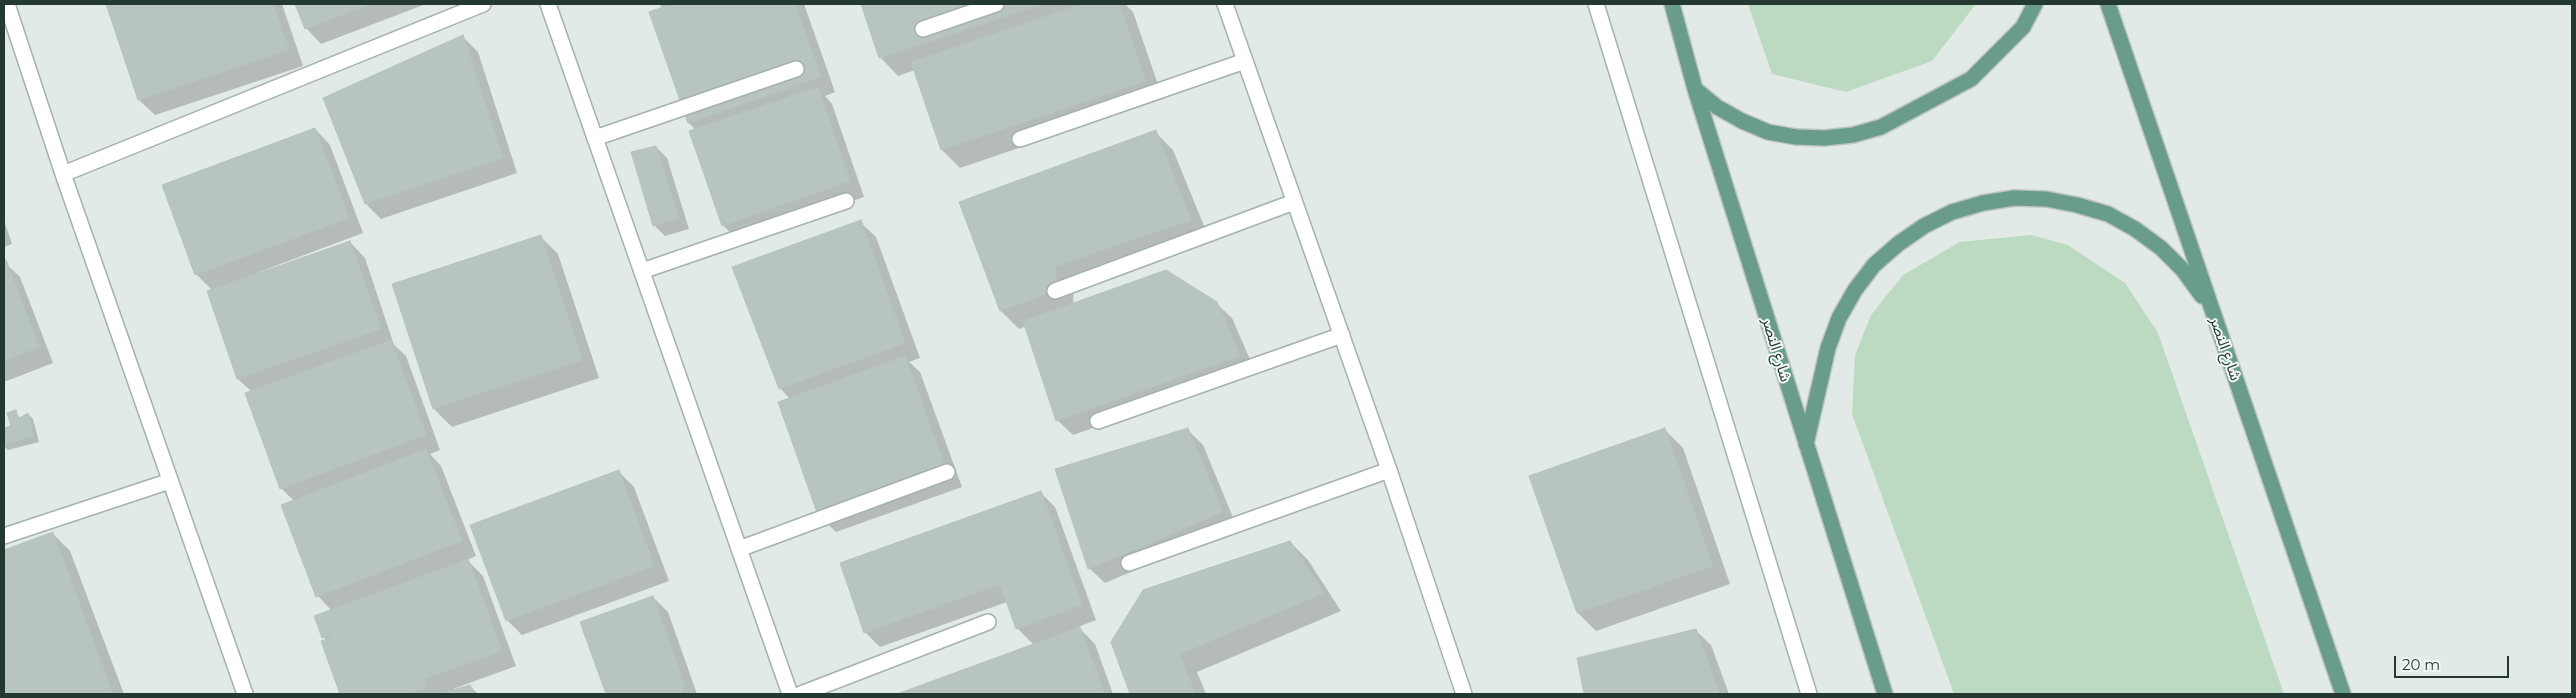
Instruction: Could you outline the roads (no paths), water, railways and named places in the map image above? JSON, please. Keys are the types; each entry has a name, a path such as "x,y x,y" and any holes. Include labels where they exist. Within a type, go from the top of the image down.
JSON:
{"main road":[{"name":"شارع النصر","path":"1672,4 1695,89 1885,694"},
{"path":"1695,89 1717,107 1742,121 1768,132 1796,137 1824,138 1853,135 1880,127 1971,80 2022,27 2035,4"},
{"name":"شارع النصر","path":"2108,4 2344,694"},
{"path":"1806,445 1828,348 1839,318 1855,290 1874,265 1898,244 1924,226 1960,210 1983,203 2014,198 2046,199 2108,214 2136,229 2161,248 2192,283 2216,324"}],"street":[{"path":"7,4 64,174 245,694"},
{"path":"64,174 483,4"},
{"path":"548,4 790,694"},
{"path":"923,29 996,4"},
{"path":"1225,4 1389,470 1464,694"},
{"path":"1596,4 1809,694"},
{"path":"1020,139 1245,61"},
{"path":"595,138 796,69"},
{"path":"642,271 846,201"},
{"path":"1055,291 1294,202"},
{"path":"1098,421 1342,335"},
{"path":"1129,563 1389,470"},
{"path":"739,549 947,472"},
{"path":"4,536 170,480"},
{"path":"801,694 988,622"}]}
